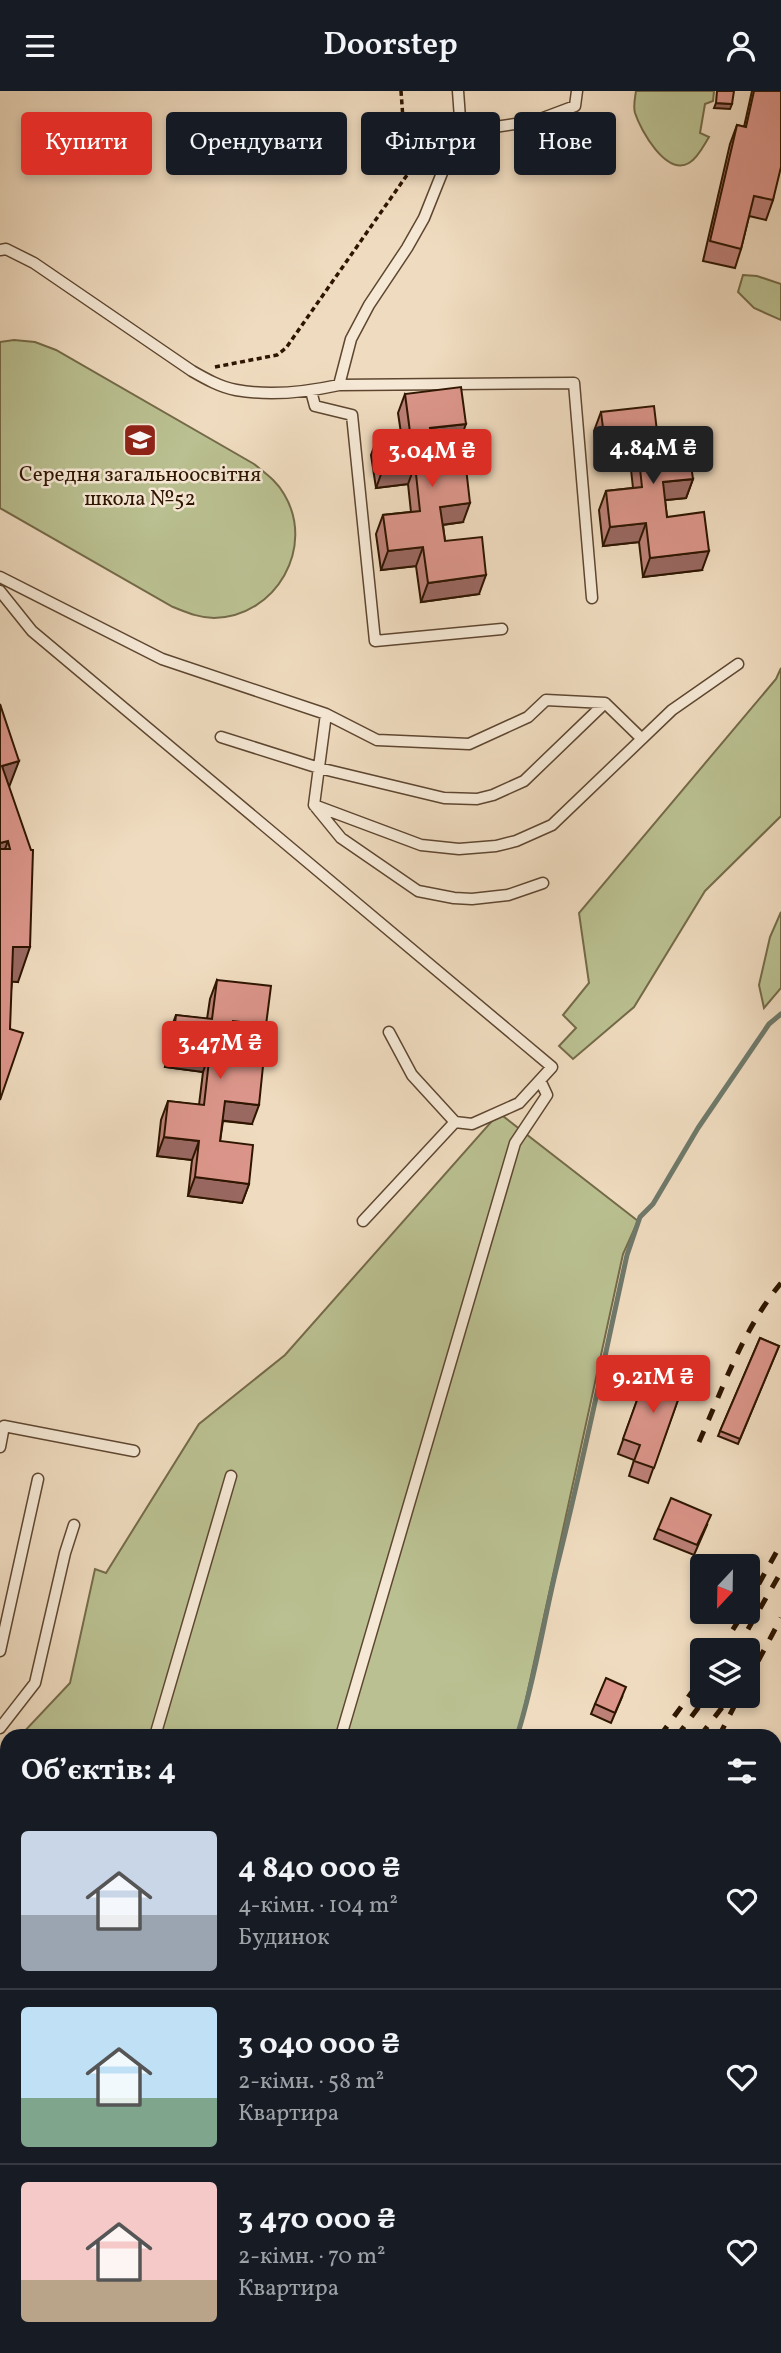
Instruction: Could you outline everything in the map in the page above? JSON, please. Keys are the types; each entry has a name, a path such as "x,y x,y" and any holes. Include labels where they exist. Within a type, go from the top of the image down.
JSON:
{"lane":[{"path":"458,91 460,112"},
{"path":"500,126 535,121 575,107 577,91"},
{"path":"339,385 351,339 369,305 424,218 441,175"},
{"path":"0,250 6,249 34,263 212,383 236,390 311,391 339,385 574,383 592,598"},
{"path":"311,391 315,406 352,415 374,641 502,629"},
{"path":"0,577 162,659 326,714 377,740 469,744 527,717 546,700 605,703 641,739"},
{"path":"0,591 32,631 552,1067 519,1103 472,1124 455,1122 412,1075 389,1032"},
{"path":"314,805 421,845 459,849 496,846 534,834 552,825 673,710 738,664"},
{"path":"222,737 319,768 460,800 493,795 524,781 605,703"},
{"path":"326,714 314,805 341,838 418,891 454,898 490,898 543,883"},
{"path":"343,1729 515,1143 547,1095 540,1080"},
{"path":"363,1221 455,1122"},
{"path":"0,1447 4,1426 134,1451"},
{"path":"157,1729 231,1476"},
{"path":"0,1651 38,1479"},
{"path":"0,1728 35,1683 74,1525"}],"path":[{"path":"401,91 402,112"},
{"path":"192,371 277,355 286,348 407,175"}],"green space":[{"path":"636,91 714,91 713,101 705,104 700,133 709,137 692,161 680,165 672,163 656,150 635,113"},
{"path":"743,275 757,276 781,284 781,320 754,308 738,292"},
{"name":"Середня загальноосвітня школа №52","path":"0,342 35,342 56,350 254,464 274,481 284,494 293,515 295,536 292,556 284,576 272,592 256,606 236,615 214,618 193,614 173,607 0,508"},
{"path":"781,668 781,816 705,891 634,1007 573,1059 559,1046 576,1028 563,1015 589,983 579,913 776,679"},
{"path":"781,912 781,988 764,1008 759,985 770,937"},
{"path":"499,1113 638,1221 623,1254 520,1729 27,1729 70,1683 95,1569 106,1573 199,1424 285,1355"}],"building":[{"path":"717,91 734,91 732,104 716,103"},
{"path":"754,91 781,91 781,167 773,200 754,196 741,249 710,241 737,125 746,127"},
{"path":"461,387 466,424 430,428 436,472 466,468 470,503 440,507 445,541 482,537 486,575 428,583 423,547 388,551 383,515 420,511 415,465 383,469 378,436 410,432 405,394"},
{"path":"654,406 659,448 688,444 693,479 663,482 667,517 704,512 709,551 650,558 646,523 610,527 606,491 642,487 637,441 605,444 601,412"},
{"path":"0,704 19,761 2,766 33,850 30,947 13,947 10,1029 23,1033 0,1100 0,849 10,849 8,841 0,843"},
{"path":"217,980 271,986 266,1025 233,1021 228,1062 263,1066 259,1105 225,1101 220,1141 253,1145 249,1184 195,1177 199,1141 164,1137 168,1101 204,1105 210,1052 172,1048 176,1015 212,1019"},
{"path":"760,1338 779,1346 740,1439 720,1431"},
{"path":"649,1367 685,1380 654,1468 634,1461 640,1445 623,1439"},
{"path":"671,1498 711,1515 697,1545 658,1529"},
{"path":"606,1678 626,1687 615,1713 595,1704"}],"waterway":[{"path":"519,1729 585,1450 627,1255 640,1217 653,1204 698,1128 769,1024 781,1014"}],"railway":[{"path":"699,1442 745,1339 781,1283"},
{"path":"760,1582 781,1544"},
{"path":"743,1638 781,1572"},
{"path":"760,1658 781,1618"},
{"path":"728,1638 736,1624"},
{"path":"665,1729 690,1695"},
{"path":"682,1729 698,1708"},
{"path":"705,1729 722,1708"},
{"path":"723,1729 733,1708"}],"place":[{"name":"Середня загальноосвітня школа №52","path":"140,440"}]}
